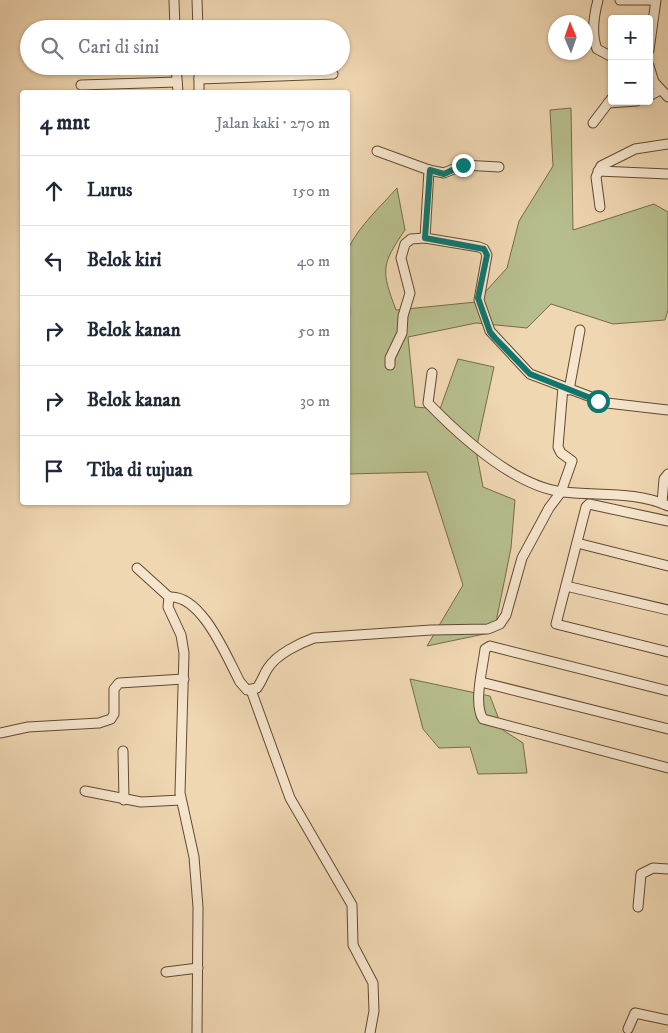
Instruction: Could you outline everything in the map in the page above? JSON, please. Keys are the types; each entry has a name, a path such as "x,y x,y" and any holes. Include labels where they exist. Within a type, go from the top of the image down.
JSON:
{"street":[{"path":"174,0 175,20"},
{"path":"197,0 198,20"},
{"path":"598,0 594,16 595,44 597,49 608,54"},
{"path":"620,0 652,0"},
{"path":"653,21 656,0"},
{"path":"177,75 178,90"},
{"path":"199,75 200,90"},
{"path":"199,79 306,75"},
{"path":"653,75 660,90 668,97"},
{"path":"81,85 177,82"},
{"path":"653,94 660,90"},
{"path":"593,123 608,104"},
{"path":"600,207 596,180 598,171 607,161 635,150 668,144"},
{"path":"377,152 444,174 463,165 499,167"},
{"path":"425,238 430,170"},
{"path":"598,171 668,174"},
{"path":"390,365 390,358 402,333 403,316 410,293 402,266 403,250 411,239 425,238 484,249 487,255 478,298 490,332 530,374 566,389 617,405 668,410"},
{"path":"169,598 175,597 187,602 204,617 240,682 247,690 257,688 268,667 278,658 314,638 431,630 488,629 495,627 506,615 522,558 549,508 561,492 572,461 561,453 558,447 566,389 580,330"},
{"path":"432,373 427,400 432,408 496,462 533,484 561,492 632,497 665,505 664,480 668,474"},
{"path":"668,520 589,504 586,506 556,624 668,652"},
{"path":"577,543 668,566"},
{"path":"137,568 169,598"},
{"path":"566,586 668,610"},
{"path":"169,598 168,607 181,635 184,653 181,800 194,857 198,907 197,1033"},
{"path":"668,691 490,646 485,649 478,703 478,713 482,719 668,768"},
{"path":"0,733 28,727 108,721 114,714 114,689 119,683 184,679"},
{"path":"481,682 668,729"},
{"path":"251,690 290,798 352,904 352,945 373,983 374,1011 370,1033"},
{"path":"123,751 124,800"},
{"path":"85,791 124,800 158,803 181,800"},
{"path":"638,907 641,874 653,868 668,869"},
{"path":"166,972 198,968"},
{"path":"628,1029 635,1013 668,1020"}],"green space":[{"path":"571,108 573,230 654,204 668,212 668,310 665,320 613,324 551,304 527,328 476,323 408,337 415,407 440,409 458,359 494,367 476,450 483,487 515,500 511,548 494,632 427,646 463,585 427,472 350,474 350,245 371,216 397,188 405,230 391,252 386,268 388,286 396,310 476,302 507,268 519,221 553,166 550,110"},
{"path":"410,679 490,696 503,730 523,743 527,773 478,774 470,747 439,748 423,729"}],"route":[{"path":"463,165 444,174 430,170 425,238 484,249 487,255 478,298 490,332 530,374 598,401"}]}
